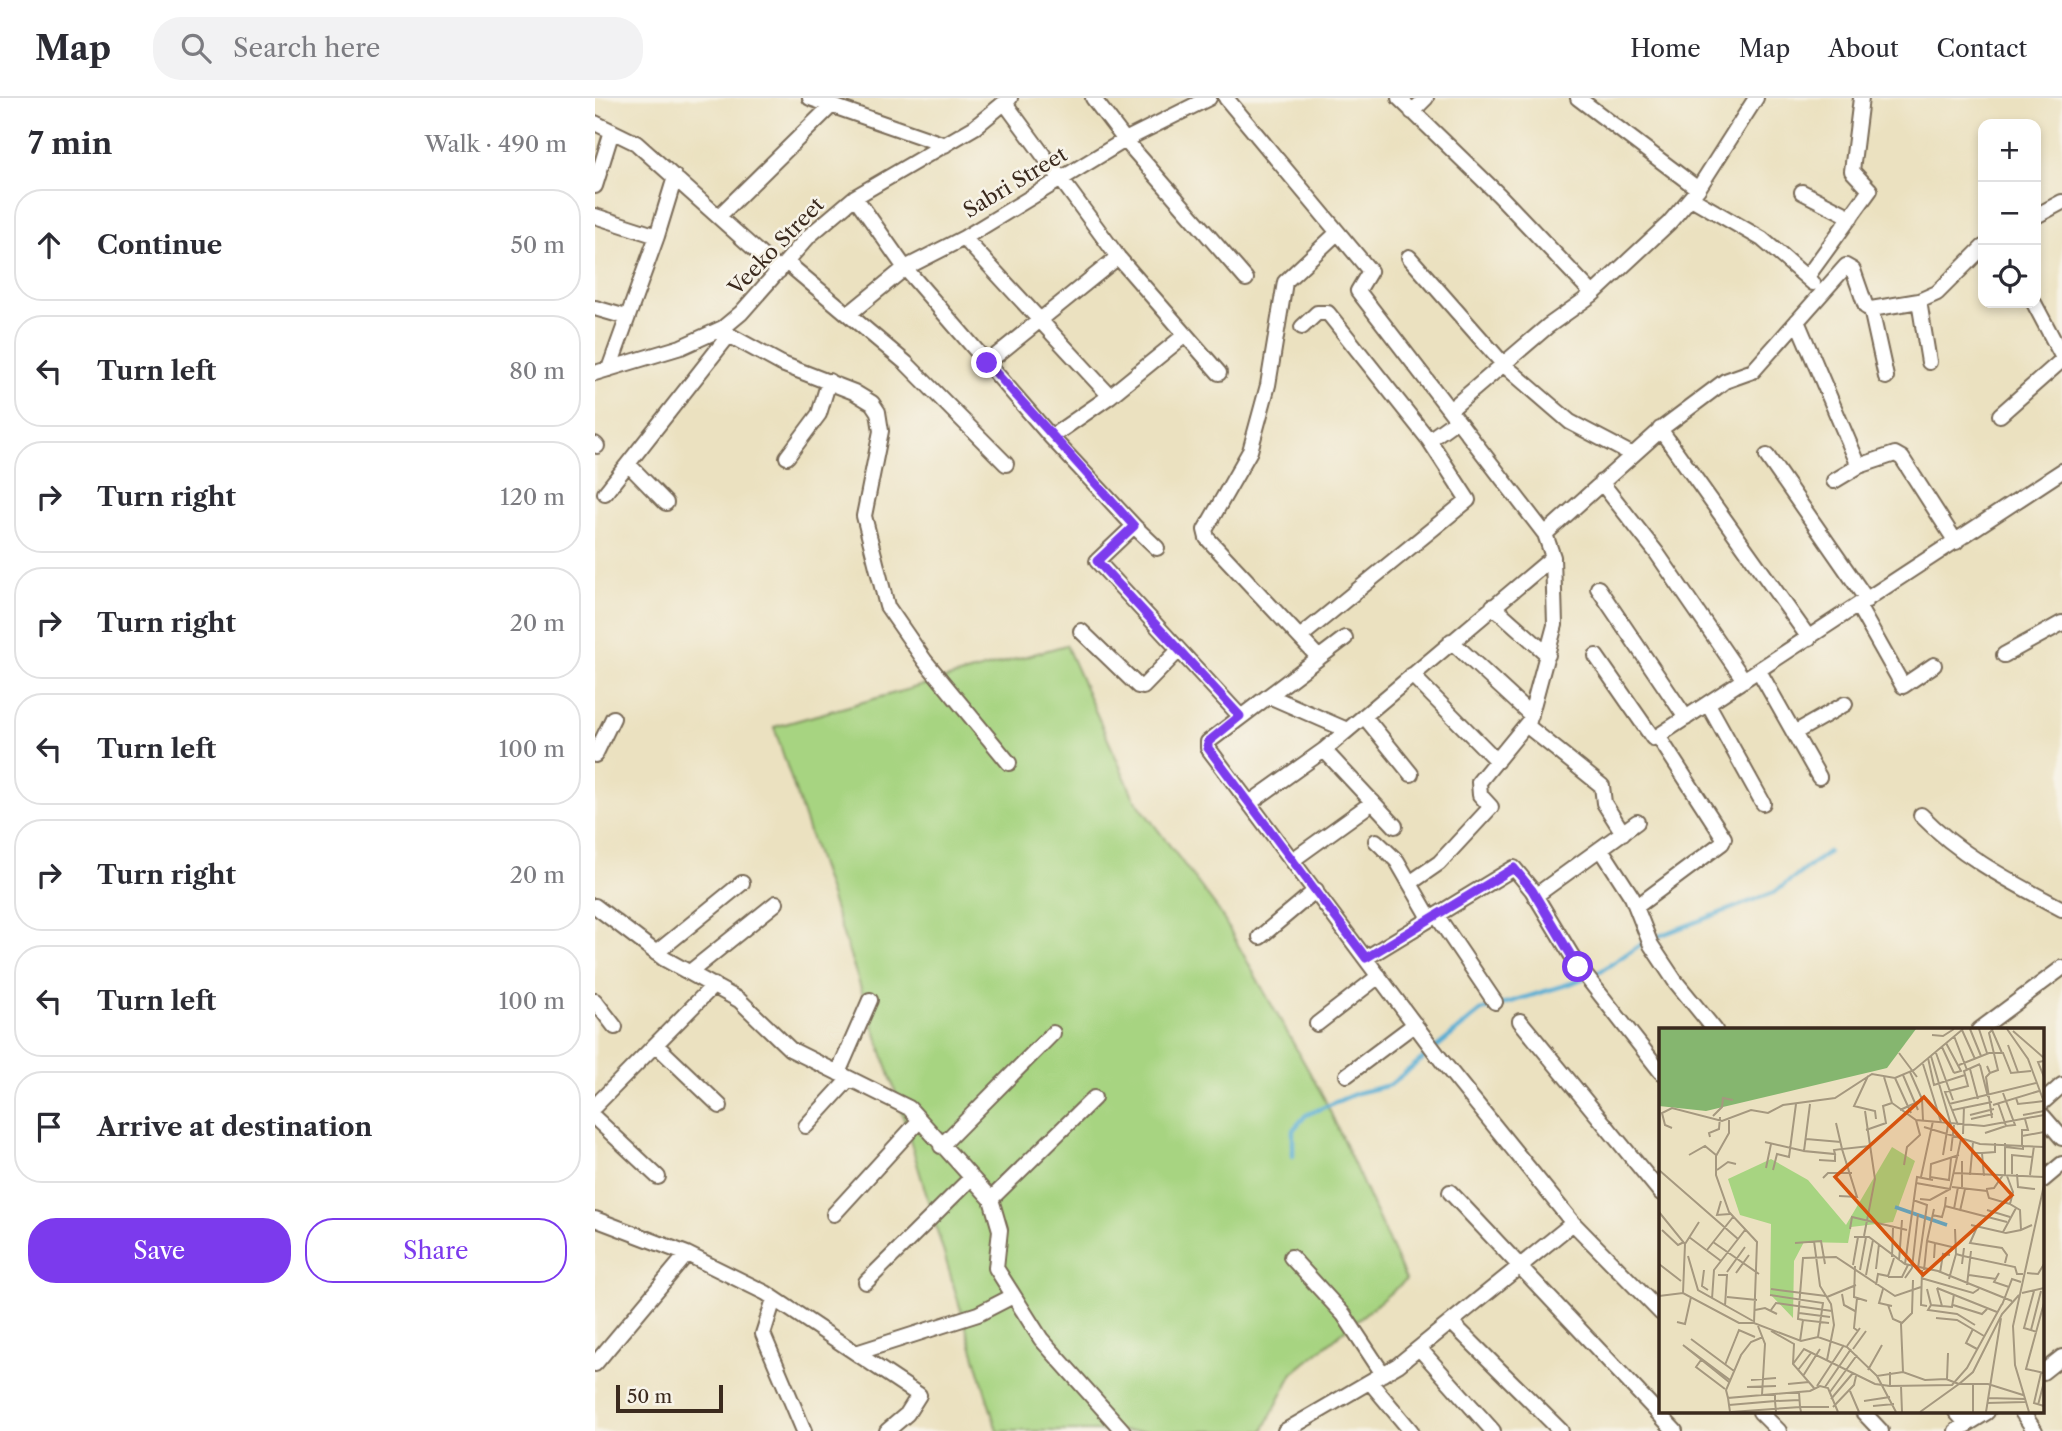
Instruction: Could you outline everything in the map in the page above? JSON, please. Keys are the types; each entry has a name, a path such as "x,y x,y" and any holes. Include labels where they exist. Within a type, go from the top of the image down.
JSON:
{"street":[{"path":"810,98 945,145"},
{"path":"1093,98 1125,140 1246,279"},
{"name":"Sabri Street","path":"850,313 905,268 964,238 1125,140 1209,98"},
{"path":"1226,98 1370,271 1358,292 1545,534 1553,557 1555,625 1548,655 1529,720 1479,782 1480,795 1491,807 1439,863 1410,883"},
{"path":"1399,98 1499,195 1593,294"},
{"path":"1412,112 1426,98"},
{"path":"1578,98 1695,194 1762,239 1823,292"},
{"path":"1429,440 1504,365 1548,326 1593,294 1669,223 1695,194 1756,98"},
{"path":"1807,277 1870,190 1852,171 1861,98"},
{"path":"1007,101 1058,179 1118,257 1219,373"},
{"name":"Veeko Street","path":"602,371 726,332 809,236 855,197 945,145 1007,101"},
{"path":"719,216 832,105"},
{"path":"595,122 636,143 719,216 850,313 907,363 1006,464"},
{"path":"595,186 612,131"},
{"path":"602,371 657,236 675,177"},
{"path":"1802,192 1851,217"},
{"path":"855,197 905,268 1051,437 1157,548"},
{"path":"2041,213 2062,202"},
{"path":"595,216 657,236"},
{"path":"1319,658 1207,538 1205,530 1250,451 1268,384 1285,282 1337,233"},
{"path":"964,238 1042,319 1110,396"},
{"path":"1545,534 1660,429 1725,381 1753,371 1846,266 1850,266 1866,307 1871,309 1919,302 1937,293 1978,252"},
{"path":"987,363 1118,257"},
{"path":"1409,257 1504,365 1570,422 1631,454"},
{"path":"1919,302 1929,362"},
{"path":"595,308 626,317"},
{"path":"2000,415 2062,358 2037,308"},
{"path":"1871,309 1886,377"},
{"path":"1300,637 1468,500 1429,440 1328,313 1317,313 1302,327"},
{"path":"1797,321 1859,466"},
{"path":"605,493 726,332 782,364 829,382 872,403 881,423 864,516 887,606 925,660 1009,763"},
{"path":"1051,437 1110,396 1185,335"},
{"path":"787,457 819,414 829,382"},
{"path":"1660,429 1809,638"},
{"path":"1834,481 1859,466 1895,454 1902,458 1956,542"},
{"path":"1767,456 1863,603 1903,686 1934,665"},
{"path":"628,464 666,503"},
{"path":"1596,656 1653,738 2062,471"},
{"path":"1601,482 1656,552 1744,680"},
{"path":"1134,526 1097,561 1240,716"},
{"path":"1251,802 1324,750 1553,557"},
{"path":"1598,587 1686,718"},
{"path":"1493,606 1548,655"},
{"path":"2004,655 2062,623"},
{"path":"1081,631 1138,686 1143,687 1179,650"},
{"path":"1345,638 1240,716 1208,742 1208,748 1294,859 1442,1061 1573,1223 1659,1310"},
{"path":"1451,642 1529,720 1602,786 1604,803 1623,833"},
{"path":"1759,671 1819,776"},
{"path":"1412,675 1497,761"},
{"path":"1269,696 1347,730"},
{"path":"1708,704 1763,803"},
{"path":"1794,733 1845,704"},
{"path":"1364,716 1411,774"},
{"path":"595,755 613,718"},
{"path":"1636,907 1722,843 1724,838 1658,736"},
{"path":"1324,750 1395,826"},
{"path":"1294,859 1373,802"},
{"path":"1920,815 1947,842 2000,876 2062,909"},
{"path":"1535,896 1637,822"},
{"path":"1376,841 1397,860 1410,883 1495,1002"},
{"path":"1601,849 1636,907 1649,940 1675,981 1714,1028"},
{"path":"1366,958 1514,868 1535,896 1578,967 1659,1069"},
{"path":"656,953 742,883"},
{"path":"1260,937 1316,890"},
{"path":"690,972 776,903"},
{"path":"596,910 656,953 739,1000 790,1049 909,1108 991,1199 1000,1230 996,1268 1041,1339 1123,1431"},
{"path":"1982,1028 2062,968"},
{"path":"1317,1024 1379,976"},
{"path":"595,1106 714,985"},
{"path":"806,1126 844,1076 870,1000"},
{"path":"595,1001 615,1027"},
{"path":"1520,1021 1659,1191"},
{"path":"1347,1074 1415,1024"},
{"path":"941,1146 1053,1033"},
{"path":"656,1045 720,1105"},
{"path":"2045,1100 2062,1085"},
{"path":"991,1199 1094,1098"},
{"path":"595,1118 658,1177"},
{"path":"2045,1118 2062,1138"},
{"path":"834,1214 919,1121"},
{"path":"2045,1178 2062,1164"},
{"path":"866,1282 971,1178"},
{"path":"1450,1192 1675,1431"},
{"path":"595,1219 687,1254 774,1299 919,1395 907,1414 887,1431"},
{"path":"1285,1431 1301,1427 1419,1348 1573,1223"},
{"path":"595,1364 687,1254"},
{"path":"1291,1257 1344,1315 1383,1374"},
{"path":"856,1353 978,1314 1013,1296"},
{"path":"774,1299 763,1334 804,1431"},
{"path":"1451,1322 1561,1431"},
{"path":"1419,1348 1493,1431"},
{"path":"2045,1370 2062,1357"},
{"path":"1370,1382 1411,1431"},
{"path":"1762,1414 1779,1431"},
{"path":"1865,1414 1881,1431"},
{"path":"1961,1427 1984,1414"},
{"path":"2023,1414 2035,1431"}],"green space":[{"path":"1066,645 1134,798 1219,911 1324,1098 1406,1280 1293,1373 1263,1431 997,1431 899,1103 774,727"}],"waterway":[{"path":"1293,1156 1293,1130 1306,1115 1357,1093 1390,1085 1481,1011 1572,983 1601,971 1646,941 1775,892 1828,852"}],"route":[{"path":"987,363 1134,526 1097,561 1240,716 1208,742 1208,748 1247,796 1366,958 1514,868 1532,890 1578,967"}]}
